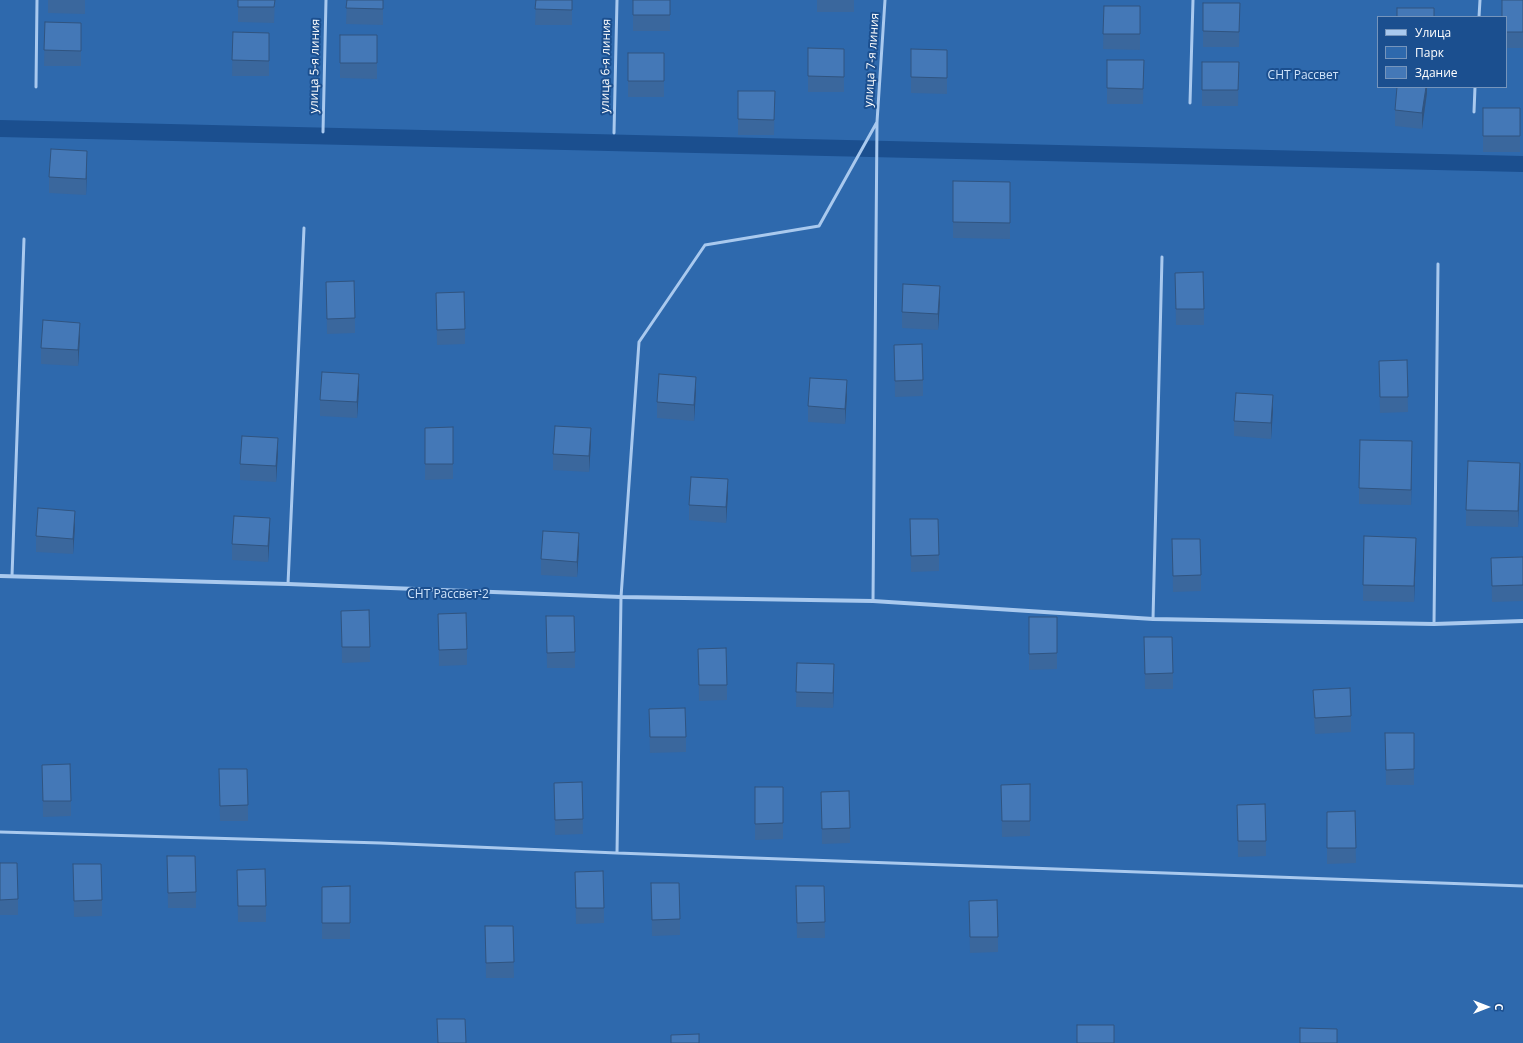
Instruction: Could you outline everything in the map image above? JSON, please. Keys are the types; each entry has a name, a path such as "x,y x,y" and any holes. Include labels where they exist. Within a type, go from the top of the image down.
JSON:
{"street":[{"path":"0,576 288,584 621,598 872,601 1153,620 1434,624 1523,621"}],"lane":[{"path":"36,87 37,0"},
{"name":"улица 5-я линия","path":"323,132 326,0"},
{"name":"улица 6-я линия","path":"614,133 617,0"},
{"name":"улица 7-я линия","path":"872,601 877,122 885,0"},
{"path":"1190,104 1193,0"},
{"path":"1479,16 1480,0"},
{"path":"1474,112 1475,88"},
{"path":"617,853 621,598 639,342 705,245 819,226 877,122"},
{"path":"288,584 304,228"},
{"path":"12,576 24,239"},
{"path":"1153,620 1162,257"},
{"path":"1434,624 1438,264"},
{"path":"0,832 381,843 1523,886"}],"green space":[{"name":"СНТ Рассвет","path":"0,0 1523,0 1523,156 0,120"},
{"name":"СНТ Рассвет-2","path":"0,137 1523,172 1523,1043 0,1043"}],"building":[{"path":"238,0 275,0 274,7 238,7"},
{"path":"347,0 383,0 383,9 346,8"},
{"path":"536,0 572,0 572,10 535,9"},
{"path":"633,0 670,0 670,15 633,15"},
{"path":"1502,0 1523,0 1523,32 1507,32 1507,16 1502,16"},
{"path":"1203,3 1240,3 1239,32 1203,31"},
{"path":"1104,6 1140,6 1140,34 1103,34"},
{"path":"1397,8 1434,8 1434,16 1397,16"},
{"path":"45,22 81,23 81,51 44,50"},
{"path":"233,32 269,33 269,61 232,60"},
{"path":"340,35 377,35 377,63 340,63"},
{"path":"808,48 844,49 844,77 808,76"},
{"path":"911,49 947,50 947,78 911,77"},
{"path":"628,53 664,53 664,81 628,81"},
{"path":"1107,60 1144,60 1143,89 1107,88"},
{"path":"1202,62 1239,62 1238,90 1202,90"},
{"path":"1397,88 1426,88 1422,113 1395,110"},
{"path":"738,91 775,91 774,120 738,119"},
{"path":"1483,108 1520,108 1520,136 1483,136"},
{"path":"51,149 87,151 86,179 49,177"},
{"path":"953,181 1010,182 1010,223 953,222"},
{"path":"1203,272 1204,309 1176,309 1175,273"},
{"path":"354,281 355,318 327,319 326,282"},
{"path":"903,284 940,286 938,314 902,312"},
{"path":"464,292 465,329 437,330 436,293"},
{"path":"43,320 80,323 78,350 41,348"},
{"path":"922,344 923,380 895,381 894,345"},
{"path":"1407,360 1408,397 1380,397 1379,361"},
{"path":"322,372 359,374 357,402 320,400"},
{"path":"659,374 696,377 694,405 657,402"},
{"path":"810,378 847,380 845,409 808,406"},
{"path":"1236,393 1273,395 1271,423 1234,421"},
{"path":"555,426 591,428 589,456 553,454"},
{"path":"453,427 453,464 425,464 425,428"},
{"path":"242,436 278,438 276,466 240,464"},
{"path":"1360,440 1412,441 1411,490 1359,488"},
{"path":"1468,461 1520,463 1518,511 1466,510"},
{"path":"691,477 728,479 726,507 689,505"},
{"path":"38,508 75,511 73,539 36,536"},
{"path":"234,516 270,518 268,546 232,544"},
{"path":"910,519 938,519 939,555 911,556"},
{"path":"543,531 579,533 577,562 541,559"},
{"path":"1364,536 1416,538 1414,586 1363,585"},
{"path":"1172,539 1200,539 1201,575 1173,576"},
{"path":"1523,557 1523,585 1492,586 1491,558"},
{"path":"369,610 370,647 342,647 341,611"},
{"path":"466,613 467,649 439,650 438,614"},
{"path":"546,616 574,616 575,652 547,653"},
{"path":"1029,617 1057,617 1057,653 1029,654"},
{"path":"1144,637 1172,637 1173,673 1145,674"},
{"path":"726,648 727,685 699,685 698,649"},
{"path":"797,663 834,664 833,693 796,692"},
{"path":"1350,688 1351,716 1315,718 1313,690"},
{"path":"685,708 686,737 650,737 649,709"},
{"path":"1385,733 1414,733 1414,769 1386,770"},
{"path":"70,764 71,801 43,801 42,765"},
{"path":"219,769 247,769 248,805 220,806"},
{"path":"582,782 583,819 555,820 554,783"},
{"path":"1030,784 1030,821 1002,821 1001,785"},
{"path":"755,787 783,787 783,823 755,824"},
{"path":"849,791 850,828 822,829 821,792"},
{"path":"1265,804 1266,841 1238,841 1237,805"},
{"path":"1355,811 1356,848 1327,848 1327,812"},
{"path":"167,856 195,856 196,892 168,893"},
{"path":"0,863 17,863 18,899 0,900"},
{"path":"73,864 101,864 102,900 74,901"},
{"path":"265,869 266,906 238,906 237,870"},
{"path":"603,871 604,908 576,908 575,872"},
{"path":"651,883 679,883 680,919 652,920"},
{"path":"350,886 350,923 322,923 322,887"},
{"path":"796,886 824,886 825,922 797,923"},
{"path":"997,900 998,937 970,937 969,901"},
{"path":"485,926 513,926 514,962 486,963"},
{"path":"437,1019 465,1019 466,1043 438,1043"},
{"path":"1077,1025 1114,1025 1114,1043 1077,1043"},
{"path":"1300,1028 1337,1029 1337,1043 1300,1043"},
{"path":"699,1034 699,1043 671,1043 671,1035"}]}
